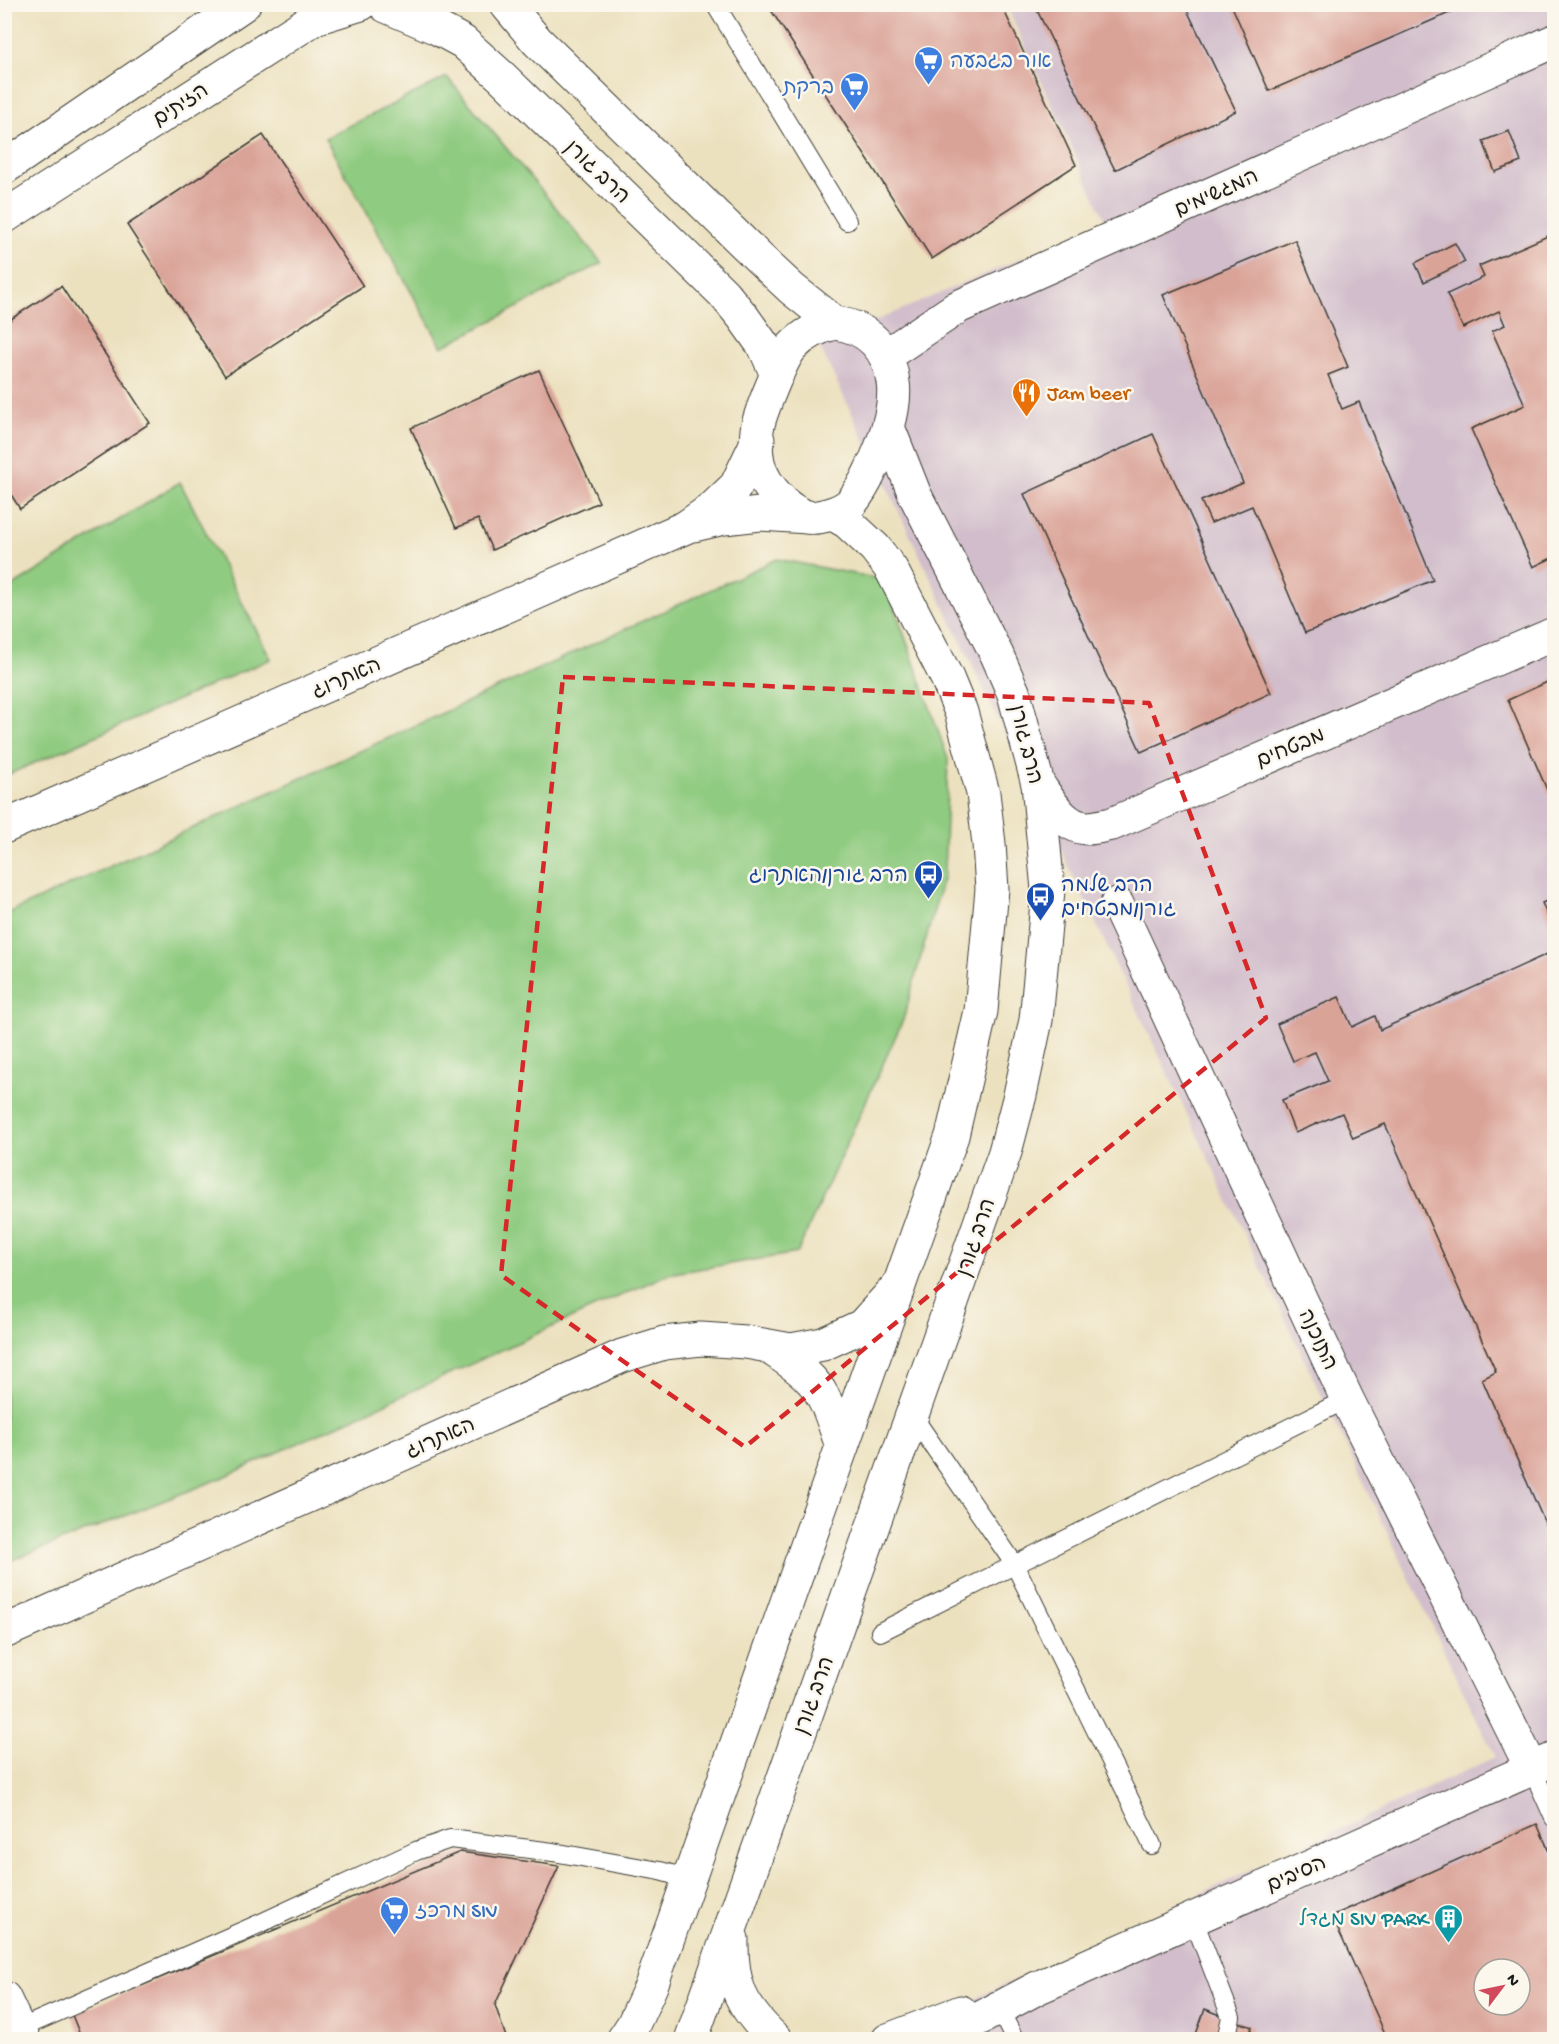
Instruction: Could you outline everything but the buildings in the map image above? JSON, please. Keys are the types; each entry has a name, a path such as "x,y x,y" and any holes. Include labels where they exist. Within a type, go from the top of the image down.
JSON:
{"street":[{"path":"4,168 244,4"},
{"path":"506,4 537,41 750,250 792,290 835,323"},
{"name":"הזיתים","path":"4,218 315,18 387,5"},
{"name":"הרב גורן","path":"387,5 463,42 503,78 723,293 765,348 777,375"},
{"name":"המגשימים","path":"885,356 958,307 1554,41"},
{"path":"623,2040 633,2025 651,1986 952,1136 981,1011 992,889 983,794 962,712 891,569 875,548 847,522 820,516 785,505 768,487 758,462 757,429 779,365 791,348 819,327 835,323 848,324 864,331 876,342 885,356 893,383 891,412 880,452 863,486 849,505 820,516"},
{"name":"הרב גורן","path":"691,2040 1005,1152 1036,1020 1048,890 1038,784 1014,693 915,495 888,427"},
{"name":"האתרוג","path":"687,527 713,508 736,486 758,440"},
{"name":"האתרוג","path":"4,827 687,527 724,518 760,514 820,516"},
{"name":"מבטחים","path":"1038,784 1058,813 1071,823 1086,828 1112,824 1554,634"},
{"name":"התוכנה","path":"1117,904 1347,1399 1543,1764"},
{"path":"765,1345 791,1350 823,1344 862,1326 899,1285"},
{"name":"האתרוג","path":"4,1632 622,1356 664,1343 701,1339 765,1345 797,1366 814,1383 826,1403 842,1446"},
{"name":"הסיבים","path":"888,2040 1037,1988 1543,1764"},
{"path":"732,1923 732,1963 736,1985 744,2004 760,2025 776,2040"},
{"path":"4,1998 22,2034"},
{"name":"הסיבים","path":"939,2040 996,2004"}],"lane":[{"path":"715,4 847,221"},
{"path":"880,1632 1347,1399"},
{"path":"912,1415 1015,1565 1152,1845"},
{"path":"1543,1764 1554,1818"},
{"path":"22,2034 416,1851 450,1839 553,1852 660,1871 689,1879"},
{"path":"1193,1918 1231,2017 1226,2040"},
{"path":"996,2004 1015,2040"}],"highlighted area":[{"path":"563,677 1149,703 1266,1018 745,1447 501,1275"}],"shaded area":[{"path":"1006,5 1554,5 1554,2039 888,2039 1495,1757 819,345 1106,222"}],"green space":[{"path":"447,77 602,263 442,347 325,138"},
{"path":"180,482 271,659 5,776 5,591"},
{"path":"777,559 885,580 948,759 944,875 903,1020 797,1253 668,1274 224,1477 5,1563 4,915"}],"place":[{"name":"אור בגבעה","path":"929,86"},
{"name":"ברקת","path":"855,112"},
{"name":"Jam beer","path":"1026,418"},
{"name":"הרב גורן/האתרוג","path":"929,900"},
{"name":"הרב שלמה גורן/מבטחים","path":"1040,922"},
{"name":"מרכז SIV","path":"394,1936"},
{"name":"מגדל SIV PARK","path":"1449,1944"}]}
